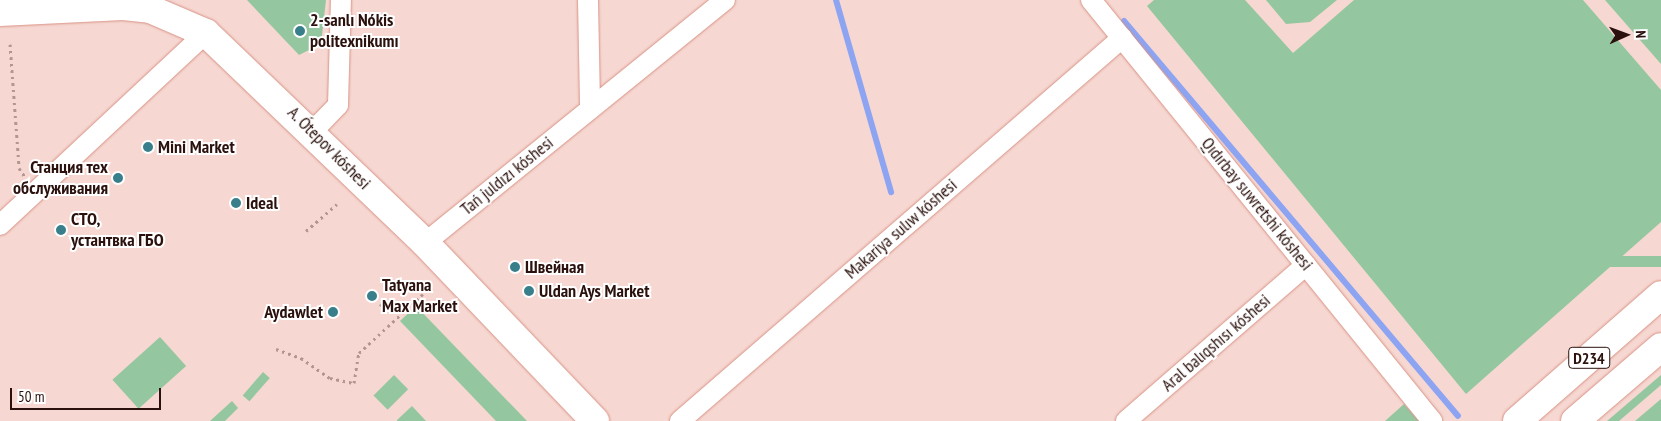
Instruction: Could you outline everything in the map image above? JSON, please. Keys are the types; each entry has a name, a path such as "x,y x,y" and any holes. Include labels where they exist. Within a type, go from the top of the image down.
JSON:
{"main road":[{"name":"A. Ótepov kóshesi","path":"0,12 149,4 206,33 313,132 425,243 595,421"},
{"name":"D234","path":"1517,421 1661,295"},
{"name":"D234","path":"1575,421 1661,347"}],"street":[{"path":"313,132 338,105 341,0"},
{"path":"588,0 590,109"},
{"name":"Tań juldızı kóshesi","path":"425,243 724,0"},
{"name":"Qıdırbay suwretshi kóshesi","path":"1091,0 1427,415"},
{"path":"0,225 206,33"},
{"name":"Makariya sulıw kóshesi","path":"680,421 1122,38"},
{"name":"Aral balıqshısı kóshesi","path":"1126,421 1306,265"}],"path":[{"path":"10,44 19,168 26,180"},
{"path":"306,231 337,204"},
{"path":"276,349 301,358 330,378 354,383 359,352 423,294"}],"green space":[{"name":"2-sanlı Nókis politexnikumı","path":"247,0 326,0 321,44 299,55"},
{"path":"1154,0 1245,0 1293,53 1354,0 1583,0 1661,90 1661,222 1466,394 1147,6"},
{"path":"1266,0 1337,0 1310,22 1286,24"},
{"path":"1605,0 1661,0 1661,64"},
{"path":"1410,256 1661,256 1661,267 1410,267"},
{"path":"416,306 527,421 496,421 400,321"},
{"path":"160,337 186,366 139,409 112,380"},
{"path":"263,372 270,378 249,401 243,395"},
{"path":"394,375 408,389 388,410 373,396"},
{"path":"1661,375 1661,385 1619,421 1607,421"},
{"path":"1661,399 1661,421 1635,421"},
{"path":"232,401 238,408 225,421 210,421"},
{"path":"1404,404 1419,421 1385,421"},
{"path":"412,406 426,421 397,421 397,420"}],"waterway":[{"path":"836,0 891,192"},
{"path":"1124,21 1458,416"}],"place":[{"name":"2-sanlı Nókis politexnikumı","path":"300,31"},
{"name":"Mini Market","path":"148,147"},
{"name":"Станция тех обслуживания","path":"118,178"},
{"name":"Ideal","path":"236,203"},
{"name":"СТО, устантвка ГБО","path":"61,230"},
{"name":"Швейная","path":"515,267"},
{"name":"Uldan Ays Market","path":"529,291"},
{"name":"Tatyana Max Market","path":"372,296"},
{"name":"Aydawlet","path":"333,312"}]}
